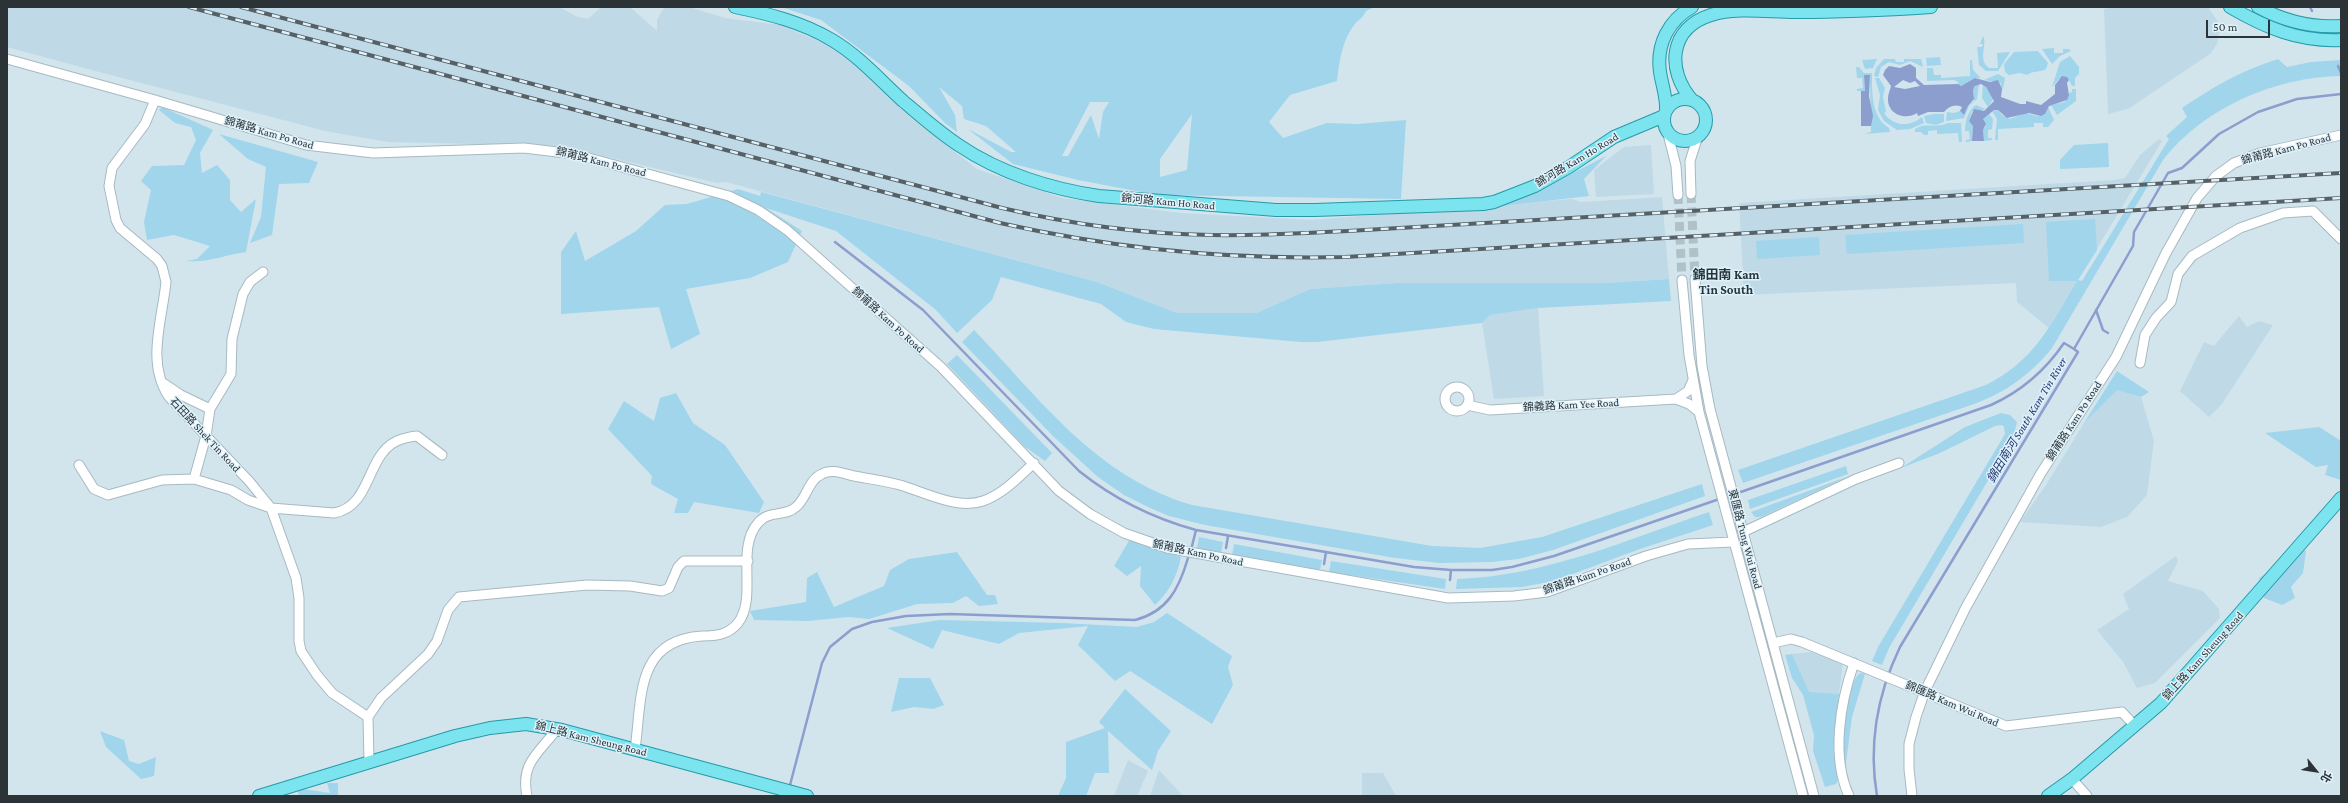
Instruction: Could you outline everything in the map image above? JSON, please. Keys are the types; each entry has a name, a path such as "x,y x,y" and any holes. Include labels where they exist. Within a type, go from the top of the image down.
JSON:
{"main road":[{"name":"錦河路 Kam Ho Road","path":"736,7 798,23 833,40 866,65 924,119 972,154 1041,183 1092,195 1276,210 1483,204 1494,202 1535,186 1569,167 1604,142 1665,114"},
{"path":"1667,133 1660,71 1661,44 1674,21 1692,7"},
{"path":"1692,100 1683,89 1676,73 1674,53 1679,41 1689,28 1711,15 1729,12 1830,12 1931,7"},
{"path":"2230,7 2260,24 2286,34 2317,40 2341,40"},
{"path":"2258,7 2278,16 2305,25 2341,26"},
{"path":"1636,128 1667,133 1674,138 1685,141 1698,136 1705,125 1706,114 1700,104 1692,100 1681,99 1675,101 1665,114"},
{"name":"錦上路 Kam Sheung Road","path":"2048,796 2072,779 2161,703 2200,661 2341,498"},
{"name":"錦上路 Kam Sheung Road","path":"259,796 369,762 490,728 526,724 557,729 807,796"}],"street":[{"name":"錦莆路 Kam Po Road","path":"7,59 155,100 306,145 388,153 539,148 574,154 729,196 769,216 793,235 941,367 1034,463 1059,492 1074,504 1124,533 1149,543 1211,558 1448,598 1514,596 1547,592 1646,556 1688,544 1732,538"},
{"name":"石田路 Shek Tin Road","path":"155,100 145,124 112,168 109,186 116,220 120,228 157,259 165,274 166,282 156,358 160,381 169,397 249,481 271,508 296,578 299,598 299,640 301,651 317,675 332,693 368,717"},
{"path":"1667,133 1676,166 1678,194"},
{"name":"錦莆路 Kam Po Road","path":"1912,796 1908,769 1909,744 1925,691 1972,596 2041,473 2115,359 2166,253 2203,190 2224,169 2245,158 2341,135"},
{"path":"1691,194 1690,162 1698,136"},
{"path":"2140,363 2145,335 2156,318 2171,302 2175,280 2183,266 2202,248 2240,228 2283,213 2313,211 2341,239"},
{"path":"194,479 206,436 210,409 231,374 232,339 243,294 250,282 263,272"},
{"name":"東匯路 Tung Wui Road","path":"1695,279 1704,381 1723,458 1814,796"},
{"name":"東匯路 Tung Wui Road","path":"1682,280 1692,380 1699,412 1803,796"},
{"path":"1676,399 1688,391 1692,380"},
{"path":"160,381 181,395 210,409"},
{"name":"錦義路 Kam Yee Road","path":"1467,405 1490,410 1676,399 1689,404 1699,412"},
{"path":"79,465 94,489 108,496 162,480 194,479 231,490 248,500 271,508 334,513 344,511 355,503 360,496 376,462 391,442 417,436 442,455"},
{"path":"635,750 643,685 651,661 661,649 678,639 720,635 735,626 744,610 750,538 758,523 768,515 785,513 797,507 815,478 826,472 832,471 889,482 953,502 970,503 983,501 993,496 1034,463"},
{"path":"1743,532 1856,478 1899,463"},
{"path":"369,762 368,717 381,698 428,654 437,641 448,610 459,597 587,585 630,586 662,591 669,588 678,567 684,561 748,561"},
{"name":"錦匯路 Kam Wui Road","path":"1773,643 1796,640 1925,691 2006,726 2122,712 2134,725"},
{"path":"1849,796 1842,779 1840,739 1843,710 1854,663"},
{"path":"527,796 524,784 527,769 557,729"},
{"path":"2072,779 2087,796"}],"shaded area":[{"path":"7,7 559,7 578,17 588,19 601,7 630,7 657,31 657,20 662,10 667,7 689,7 725,18 781,25 830,46 855,63 910,117 977,169 1063,198 1181,213 1311,220 1572,199 1581,202 1662,197 1669,279 1606,283 1397,283 1310,289 1257,313 1177,313 1097,282 726,182 717,183 561,146 388,142 325,131 80,67 7,47"},
{"path":"781,7 1375,7 1366,11 1350,31 1342,52 1337,81 1290,95 1269,122 1283,138 1327,123 1358,124 1406,120 1401,199 1157,195 1078,180 1013,164 968,129 1011,152 1016,152 986,126 964,119 962,106 939,87 955,115 957,132 945,123 909,86 821,20","holes":["1090,102 1109,102 1103,112 1099,139 1091,115 1068,156 1062,156","1192,114 1187,170 1160,177 1160,159"]},
{"path":"2118,7 2208,7 2218,22 2219,33 2217,44 2210,54 2128,109 2108,114 2104,9"},
{"path":"1983,36 1984,44 1983,56 1989,68 1998,68 1997,53 2010,52 1998,71 1986,71 1979,65 1977,47 1982,47 1983,44 1980,44"},
{"path":"2054,48 2054,53 2063,53 2063,49 2069,49 2071,51 2060,56 2052,64 2042,49"},
{"path":"2038,51 2048,63 2046,69 2027,75 2020,73 2009,75 2005,72 2004,64 2014,52"},
{"path":"2070,56 2079,67 2079,74 2075,78 2075,86 2072,86 2069,80 2059,79 2052,87 2060,62"},
{"path":"1940,57 1941,65 1927,66 1926,58"},
{"path":"1877,59 1873,68 1865,69 1862,60"},
{"path":"1884,59 1895,59 1896,62 1904,62 1904,59 1921,59 1923,67 1910,61 1900,65 1889,62 1881,67 1878,77 1874,76 1876,68"},
{"path":"2278,59 2287,67 2311,62 2341,60 2341,76 2292,82 2243,98 2220,110 2180,141 2163,160 2052,348 2044,358 2017,382 1997,394 1974,404 1743,483 1738,470 1986,385 2017,365 2040,340 2077,281 2049,281 2046,222 2095,219 2097,250 2078,280 2082,281 2169,139 2166,136 2187,117 2182,108 2228,80 2251,69"},
{"path":"1970,60 1972,60 1973,70 1981,78 1974,79 1958,86 1958,82 1954,80 1927,81 1927,68 1933,68 1934,75 1941,75 1941,78 1970,76"},
{"path":"1910,64 1916,68 1916,78 1924,85 1958,84 1961,86 1975,78 1990,82 1998,80 2002,89 2001,97 2020,104 2026,104 2026,101 2041,105 2055,94 2055,85 2062,76 2067,77 2069,80 2067,83 2069,95 2067,100 2049,106 2045,114 2041,116 2029,113 2007,118 1998,110 1994,110 1983,119 1986,124 1983,130 1984,141 1972,141 1973,126 1969,121 1974,109 1984,111 1994,101 1986,87 1981,84 1975,86 1973,90 1974,99 1968,106 1964,115 1960,111 1962,107 1955,106 1948,108 1944,112 1928,112 1918,116 1917,113 1902,116 1894,112 1888,104 1891,86 1883,75 1889,66 1900,68","holes":["1903,80 1910,83 1915,81 1920,86 1905,89 1894,87"]},
{"path":"1856,67 1859,67 1864,73 1872,73 1873,96 1876,111 1883,123 1889,128 1890,132 1864,134 1871,132 1870,75 1864,75 1865,91 1857,91 1857,89 1863,88 1862,78 1857,78"},
{"path":"1998,74 2005,78 2003,89 2000,87 2001,83 1984,80"},
{"path":"1864,75 1870,75 1869,96 1873,116 1871,126 1861,126 1861,91 1865,91"},
{"path":"1875,78 1879,78 1885,88 1883,97 1886,112 1884,113 1888,118 1897,123 1907,124 1912,123 1922,117 1924,123 1910,129 1897,130 1884,121 1878,110 1880,95"},
{"path":"1977,84 1979,84 1977,99 1969,106 1964,118 1946,121 1947,112 1954,113 1960,111 1964,115 1968,106 1974,101 1973,90"},
{"path":"1983,84 1994,98 1988,107 1982,98"},
{"path":"2072,89 2076,89 2076,101 2057,115 2051,105 2065,102 2069,93 2072,92"},
{"path":"1976,105 1985,109 1982,111 1972,111 1969,121 1973,125 1972,141 1966,142 1966,140 1970,139 1969,131 1965,131 1966,120 1973,107"},
{"path":"162,107 213,130 200,153 202,173 217,165 230,180 230,200 241,212 256,199 246,252 209,260 186,261 197,259 210,246 174,235 147,240 144,222 151,190 141,181 152,166 184,165 196,140 191,127 175,123 159,110"},
{"path":"2048,107 2054,120 2048,127 2043,127 2043,123 2034,123 2034,127 1998,129 1998,140 1995,140 1997,119 1992,111 1998,110 2002,115 2010,119 2025,113 2038,116 2045,114"},
{"path":"1944,114 1944,122 1936,125 1926,123 1924,116"},
{"path":"1989,114 1993,119 1992,129 1988,130 1988,138 1992,138 1992,140 1984,141 1983,130 1986,126 1983,119"},
{"path":"1948,123 1961,123 1962,142 1959,142 1958,133 1937,134 1937,130 1928,131 1928,135 1924,135 1921,132 1915,132 1915,129 1919,127 1943,125"},
{"path":"219,134 318,162 309,183 279,184 272,235 250,243 261,217 266,167 248,159"},
{"path":"2159,139 2162,141 2049,328 2017,302 2016,283 1744,295 1739,203 2114,180 2125,178 2140,155"},
{"path":"2108,143 2109,167 2060,169 2060,160 2074,145"},
{"path":"1651,145 1654,194 1596,197 1594,170 1624,147"},
{"path":"1606,156 1584,179 1589,196 1492,207 1534,193"},
{"path":"738,189 760,196 761,192 1097,282 1177,313 1257,313 1310,289 1397,283 1606,283 1669,279 1671,301 1538,308 1490,315 1482,323 1317,342 1301,342 1154,329 1126,322 1101,304 1001,277 992,300 957,333 936,310 836,231 766,208 802,231 788,262 750,278 686,289 700,334 671,349 659,307 561,314 561,252 576,231 585,261 636,231 665,205 687,204"},
{"path":"2023,224 2024,243 1847,254 1845,235"},
{"path":"1819,237 1820,255 1757,259 1756,241"},
{"path":"1538,308 1544,396 1494,399 1482,323 1490,315"},
{"path":"2239,316 2247,327 2259,321 2273,325 2222,404 2209,417 2180,391 2204,342 2214,346"},
{"path":"974,330 1047,408 1098,456 1127,476 1158,492 1192,505 1432,546 1480,548 1542,537 1702,484 1705,496 1553,550 1519,559 1491,562 1440,563 1395,558 1205,525 1169,516 1150,508 1124,495 1098,477 1054,437 962,342"},
{"path":"957,355 1052,453 1045,461 1024,446 947,364"},
{"path":"2117,371 2149,392 2141,397 2117,390 2084,423"},
{"path":"2117,389 2141,397 2154,441 2147,495 2127,517 2101,527 2020,522 2046,485 2084,423"},
{"path":"676,393 693,423 725,445 764,502 759,513 694,502 688,513 674,513 678,499 651,484 652,476 608,429 624,401 654,421 660,398"},
{"path":"2001,413 2010,415 2017,422 2013,438 1889,648 1882,665 1872,661 1878,647 2005,434 2004,427 2002,425 1995,426 1940,453 1901,468 1965,427"},
{"path":"2319,427 2341,441 2341,480 2325,475 2328,465 2316,467 2265,433"},
{"path":"1846,466 1848,474 1750,509 1748,500"},
{"path":"1849,476 1761,517 1755,517 1751,512"},
{"path":"1709,512 1713,525 1640,549 1554,581 1522,587 1456,589 1457,579 1490,576 1554,564 1616,545"},
{"path":"1199,537 1223,542 1221,553 1197,548"},
{"path":"1130,539 1181,557 1172,583 1155,605 1140,586 1141,566 1127,576 1114,566"},
{"path":"1234,544 1322,560 1320,570 1232,555"},
{"path":"2301,548 2306,551 2303,573 2291,587 2295,598 2282,605 2264,598 2259,578"},
{"path":"957,552 987,595 995,595 998,604 979,606 966,596 953,603 917,604 869,619 849,617 808,621 754,620 750,611 806,602 807,578 817,572 834,607 884,586 890,570 909,559"},
{"path":"2176,556 2178,561 2168,581 2203,591 2219,609 2220,618 2155,683 2137,688 2123,662 2097,630 2129,609 2123,594"},
{"path":"1331,561 1446,579 1445,589 1329,572"},
{"path":"1167,613 1232,656 1228,667 1233,685 1212,724 1130,671 1115,681 1078,645 1088,626 1019,633 999,644 942,630 933,649 887,628 940,620 1062,623 1137,627 1154,622"},
{"path":"1811,652 1843,662 1839,694 1809,693 1792,654"},
{"path":"1792,654 1809,692 1839,694 1835,752 1838,780 1836,784 1825,787 1813,751 1814,735 1803,695 1792,678 1785,655"},
{"path":"1861,673 1865,674 1852,717 1845,770 1844,749 1848,702 1851,689 1856,678"},
{"path":"899,678 930,678 944,705 933,709 914,707 891,712"},
{"path":"1125,689 1171,731 1158,751 1152,770 1108,731 1109,773 1095,773 1086,796 1058,796 1066,778 1066,742 1105,728 1099,722"},
{"path":"100,731 124,740 129,761 139,764 156,757 154,776 141,779 106,747"},
{"path":"1128,760 1148,771 1137,796 1114,796"},
{"path":"1159,770 1183,796 1150,796"},
{"path":"1362,773 1383,773 1396,796 1362,796"},
{"path":"327,783 338,783 338,796 299,795 296,788 330,793"}],"waterway":[{"path":"2310,7 2312,11"},
{"path":"2338,66 2341,73"},
{"name":"錦田南河 South Kam Tin River","path":"1877,796 1874,776 1874,738 1876,720 1885,683 1900,647 2078,352 2074,349 2133,246 2134,232 2168,173 2182,168 2219,134 2258,112 2297,99 2341,94"},
{"path":"835,242 923,310 1079,471 1120,499 1164,520 1196,530 1414,567 1451,570 1492,570 1512,567 1554,556 1731,495"},
{"path":"2096,310 2103,330 2108,333"},
{"path":"1735,494 1991,405 2023,387 2049,363 2064,343 2074,349"},
{"path":"1192,546 1196,530"},
{"path":"1226,548 1228,536"},
{"path":"1324,564 1326,552"},
{"path":"790,785 822,663 830,647 852,629 872,622 906,616 950,614 1135,620 1156,611 1170,598 1176,589 1188,558"},
{"path":"1450,580 1451,570"}],"tunnel":[{"path":"1691,194 1695,279"},
{"path":"1678,195 1682,280"}],"railway":[{"path":"189,7 1000,223 1086,240 1171,251 1257,257 1345,257 2341,198"},
{"path":"241,7 1002,208 1054,219 1159,233 1246,235 1348,231 2341,173"}],"district":[{"name":"錦田南 Kam Tin South","path":"1726,282"}]}
